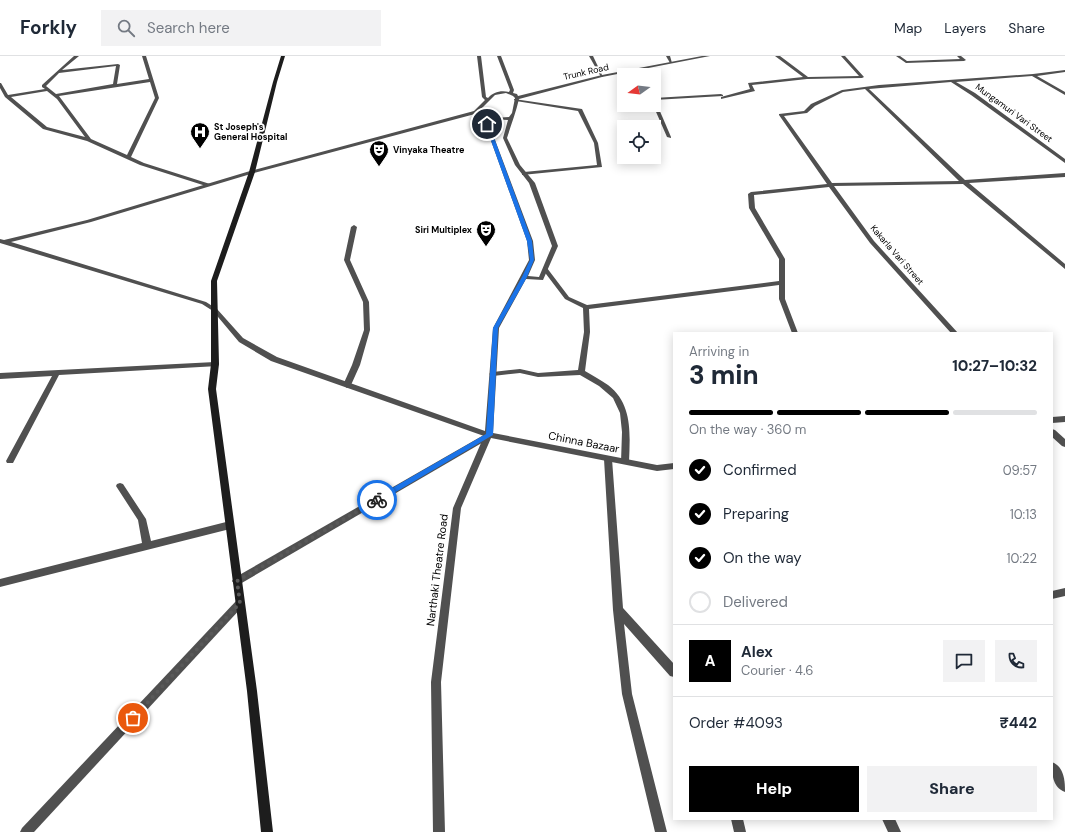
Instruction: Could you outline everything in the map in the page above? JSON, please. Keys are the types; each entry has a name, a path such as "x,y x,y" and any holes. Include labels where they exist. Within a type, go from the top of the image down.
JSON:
{"main road":[{"path":"267,832 252,691 212,389 215,364 214,281 252,172 283,56"}],"street":[{"path":"77,56 43,86 59,98 89,140"},
{"path":"128,158 157,98 144,56"},
{"path":"479,56 484,97 488,100"},
{"path":"499,56 512,90 510,94"},
{"path":"591,56 602,76"},
{"path":"668,56 672,62"},
{"name":"Trunk Road","path":"645,68 708,56"},
{"path":"777,56 807,78"},
{"path":"843,56 862,77 868,80"},
{"path":"898,56 906,62 964,60 959,56"},
{"path":"58,72 118,65 115,85"},
{"path":"866,88 1034,75 1065,71"},
{"name":"Trunk Road","path":"516,99 602,76 617,74"},
{"path":"1034,75 1065,94"},
{"path":"661,100 722,96 753,90 749,84 807,78 862,77"},
{"path":"55,95 152,80"},
{"name":"Mungamuri Vari Street","path":"952,81 973,94 1065,161"},
{"path":"873,83 879,86"},
{"path":"0,84 7,96 45,128 89,140 142,164 208,186"},
{"path":"866,88 964,182 1065,267"},
{"name":"Kakarla Vari Street","path":"866,88 842,91 813,105 805,112 781,115 872,242 954,332"},
{"path":"7,96 48,90"},
{"path":"2,241 88,221 252,172 476,112 496,93 510,94 516,99 580,110 596,142 600,166 524,174"},
{"path":"516,99 514,112 505,138 518,166 532,184 555,246 541,279 524,277"},
{"path":"476,112 482,117 488,119 511,118"},
{"path":"659,112 669,137"},
{"name":"Narthaki Theatre Road","path":"439,832 436,682 457,508 490,435 496,328 532,260 530,241 487,124 488,119"},
{"path":"795,332 782,299 782,259 752,208 751,194 830,185 964,182 1065,175"},
{"path":"347,385 356,365 367,330 366,302 347,260 354,227"},
{"path":"2,241 204,303 215,310"},
{"path":"545,269 567,298 586,306 782,283"},
{"path":"581,372 587,332 586,306"},
{"name":"Chinna Bazaar","path":"215,310 241,340 274,359 490,435 657,468 673,466"},
{"path":"0,376 215,364"},
{"path":"493,374 520,371 538,375 581,372 607,388 617,398 626,419 625,462"},
{"path":"10,461 57,373"},
{"path":"1053,420 1065,419"},
{"path":"1053,433 1065,444"},
{"path":"237,581 490,435"},
{"path":"608,459 618,610 626,694 661,832"},
{"path":"120,486 142,519 147,546"},
{"path":"0,583 230,525"},
{"path":"1053,595 1065,592"},
{"path":"26,832 240,603"},
{"path":"618,610 673,671"},
{"path":"1053,769 1065,786"},
{"path":"737,820 740,832"},
{"path":"889,820 896,832"}],"way so far":[{"path":"133,718 240,603 237,581 377,500"}],"place":[{"name":"St Joseph's General Hospital","path":"200,149"},
{"name":"Vinyaka Theatre","path":"379,167"},
{"name":"Siri Multiplex","path":"486,247"}],"route":[{"path":"377,500 490,435 496,328 532,260 530,241 487,124"}]}
